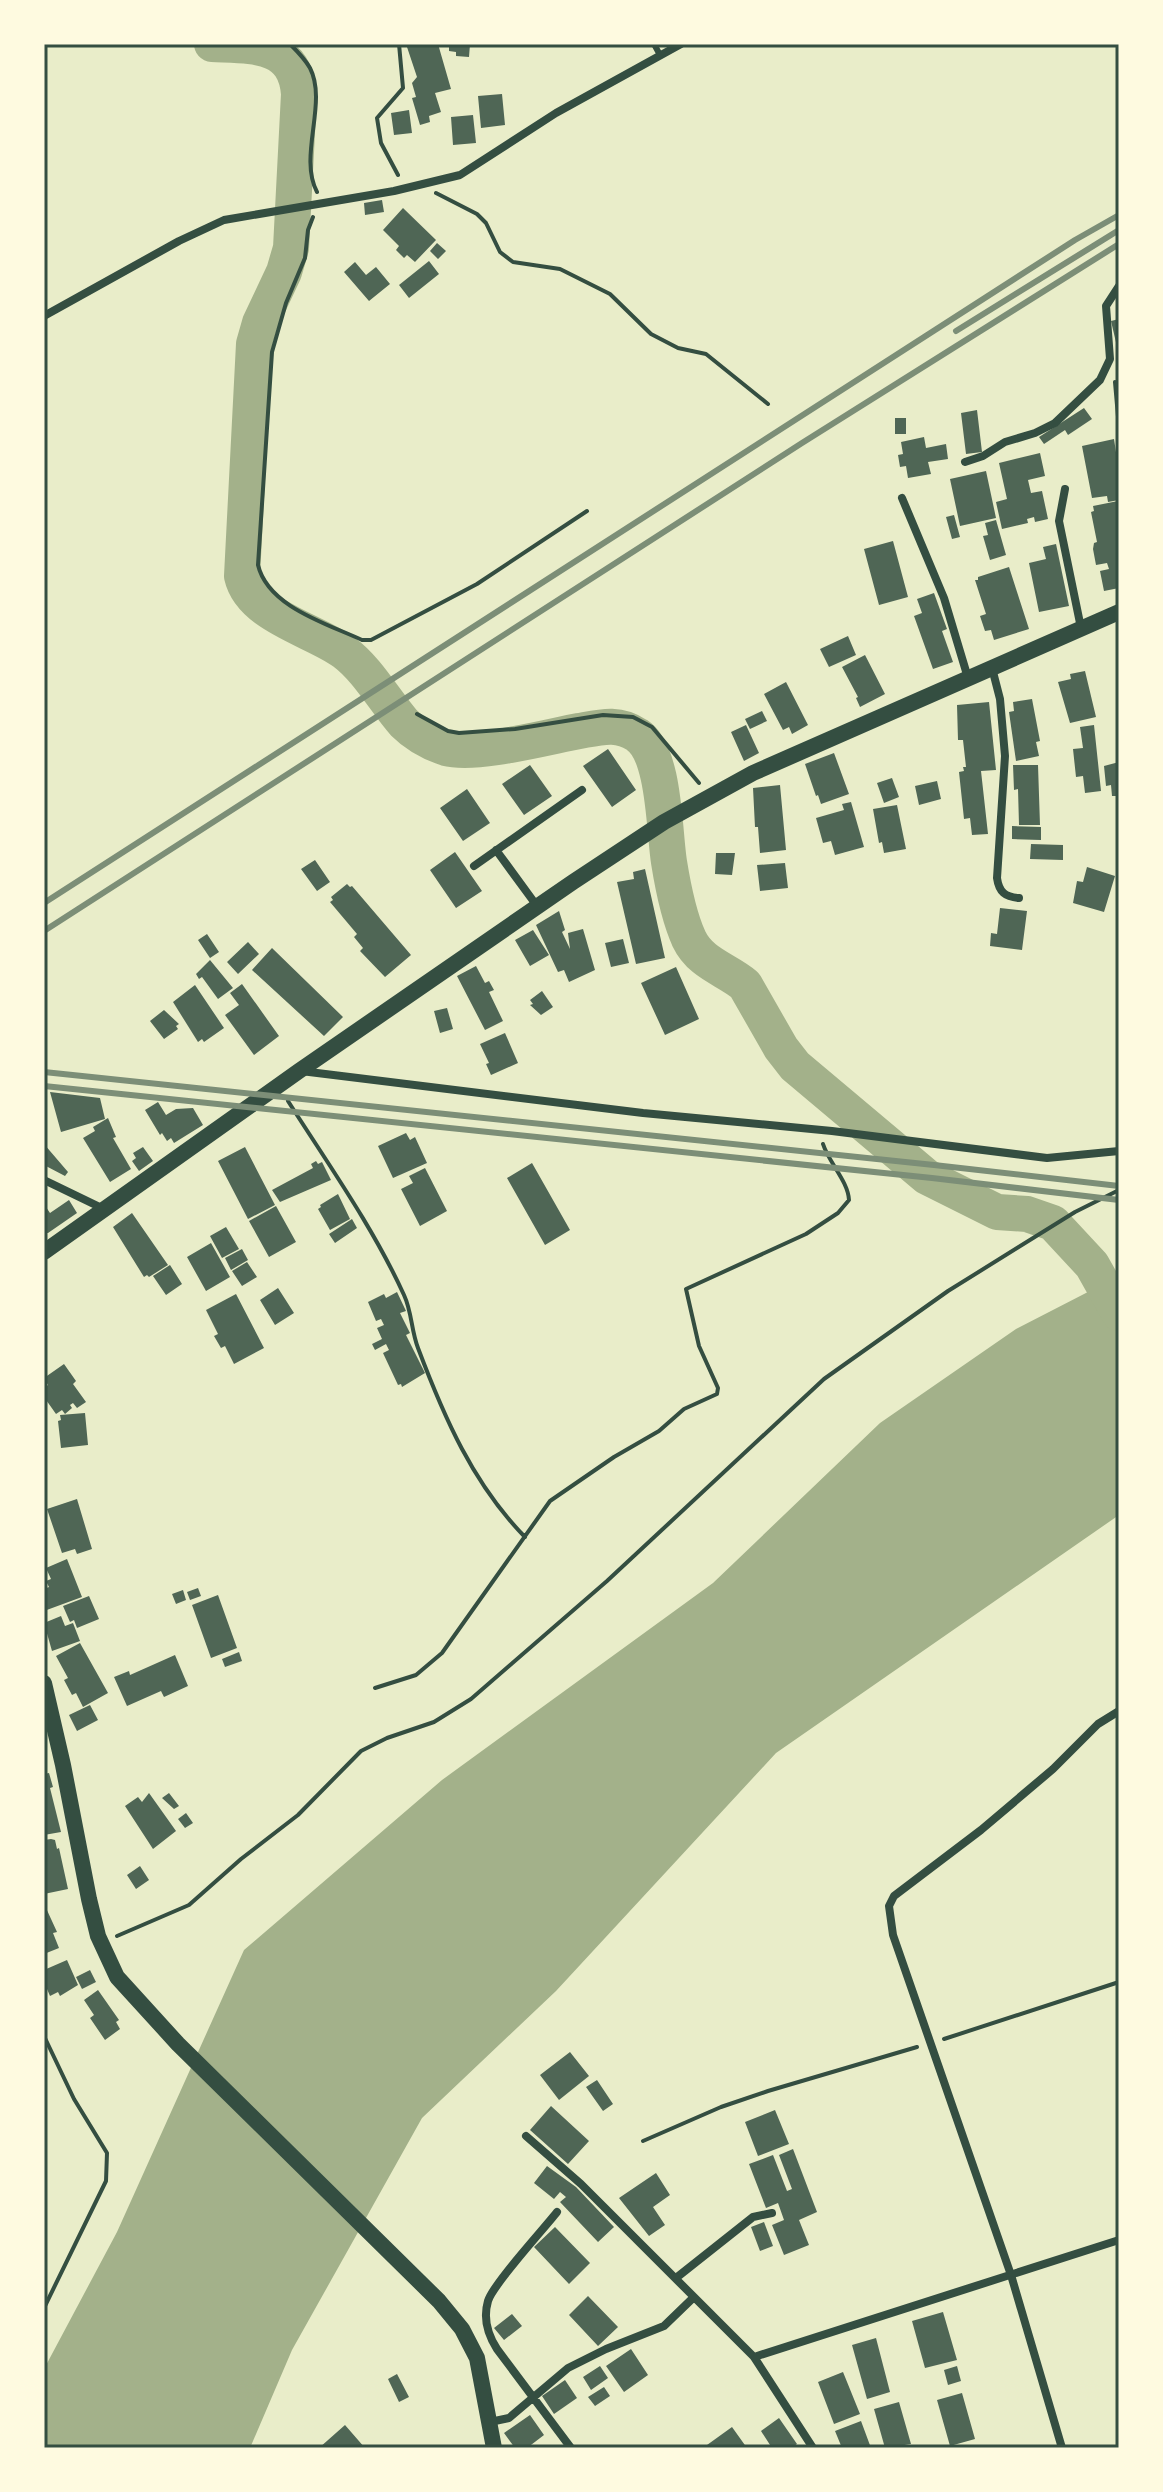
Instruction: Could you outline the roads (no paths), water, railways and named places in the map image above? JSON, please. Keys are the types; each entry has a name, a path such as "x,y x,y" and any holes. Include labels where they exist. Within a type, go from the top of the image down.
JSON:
{"main road":[{"path":"44,1252 299,1071 664,822 753,773 1119,612"},
{"path":"44,1683 89,1899 102,1945 117,1977 178,2044 439,2301 470,2343 481,2369 494,2448"}],"street":[{"path":"44,316 202,229 224,220 403,189 460,175 556,113 681,44"},
{"path":"965,462 983,456 1005,442 1043,430 1061,419 1100,380 1110,359 1106,306 1119,286"},
{"path":"1065,489 1059,521 1081,628"},
{"path":"902,498 944,598 968,678"},
{"path":"992,668 1000,699 1005,756 997,878 1002,892 1019,898"},
{"path":"474,866 582,790"},
{"path":"496,850 537,906"},
{"path":"299,1071 1047,1158 1119,1151"},
{"path":"44,1180 106,1210"},
{"path":"1062,2448 1011,2275 893,1935 889,1906 894,1896 981,1830 1053,1769 1098,1724 1119,1711"},
{"path":"526,2136 593,2195 754,2357 813,2448"},
{"path":"557,2212 492,2294 487,2309 489,2337 571,2448"},
{"path":"676,2278 753,2217 772,2213"},
{"path":"754,2357 1119,2240"},
{"path":"490,2422 509,2418 574,2365 664,2326 694,2297"}],"lane":[{"path":"654,44 660,55"}],"waterway":[{"path":"212,44 256,47 280,56 296,77 299,94 291,248 254,344 242,576 248,590 270,612 353,659 404,723 440,746 459,750 493,748 609,727 623,728 637,735 646,744 658,775 674,892 685,930 694,947 707,960 745,985 781,1048 795,1066 927,1177 997,1212 1027,1214 1053,1223 1092,1265 1119,1313"}],"railway":[{"path":"44,903 1075,240 1119,215"},
{"path":"956,331 1119,230"},
{"path":"44,931 802,443 1119,244"},
{"path":"44,1072 1119,1186"},
{"path":"44,1086 1119,1200"}]}
